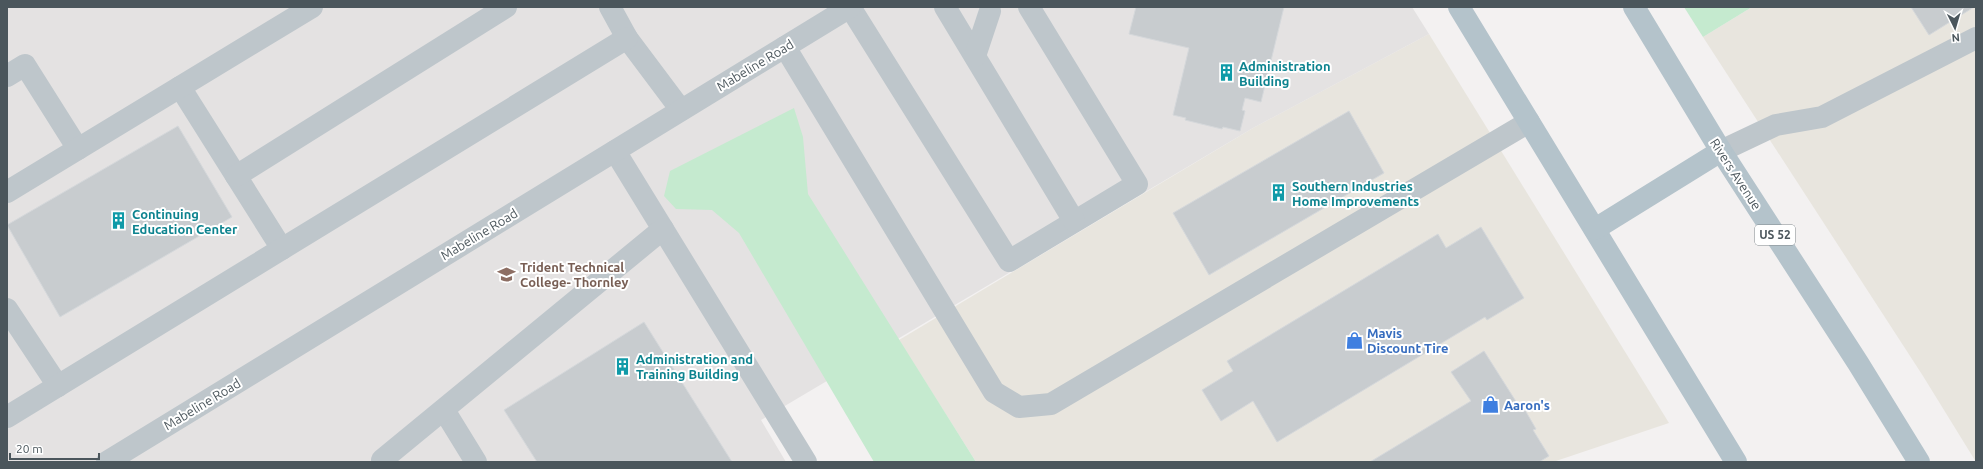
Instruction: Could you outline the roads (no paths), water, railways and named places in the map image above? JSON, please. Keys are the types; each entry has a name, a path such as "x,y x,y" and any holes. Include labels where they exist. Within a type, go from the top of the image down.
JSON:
{"main road":[{"path":"1459,7 1596,229 1736,462"},
{"name":"Rivers Avenue","path":"1634,7 1721,151 1858,363 1919,462"},
{"path":"1596,229 1721,151"}],"street":[{"path":"7,192 180,87 289,13 312,7"},
{"path":"236,176 506,7"},
{"path":"610,7 627,38 681,110"},
{"path":"850,7 1009,261 1137,184 1029,7"},
{"name":"Mabeline Road","path":"107,462 850,7"},
{"path":"945,7 1074,221"},
{"path":"975,56 992,8"},
{"path":"7,417 627,38"},
{"path":"1721,151 1776,125 1822,117 1976,38"},
{"path":"785,47 994,392 1019,407 1051,404 1529,122"},
{"path":"7,76 25,65 78,149"},
{"path":"180,87 282,249"},
{"path":"615,151 806,462"},
{"path":"383,462 382,460 663,229"},
{"path":"7,309 58,386"},
{"path":"444,410 476,462"}],"place":[{"name":"Administration Building","path":"1226,73"},
{"name":"Southern Industries Home Improvements","path":"1279,193"},
{"name":"Continuing Education Center","path":"119,221"},
{"name":"Trident Technical College- Thornley","path":"507,274"},
{"name":"Mavis Discount Tire","path":"1354,340"},
{"name":"Administration and Training Building","path":"623,366"},
{"name":"Aaron's","path":"1491,405"}]}
